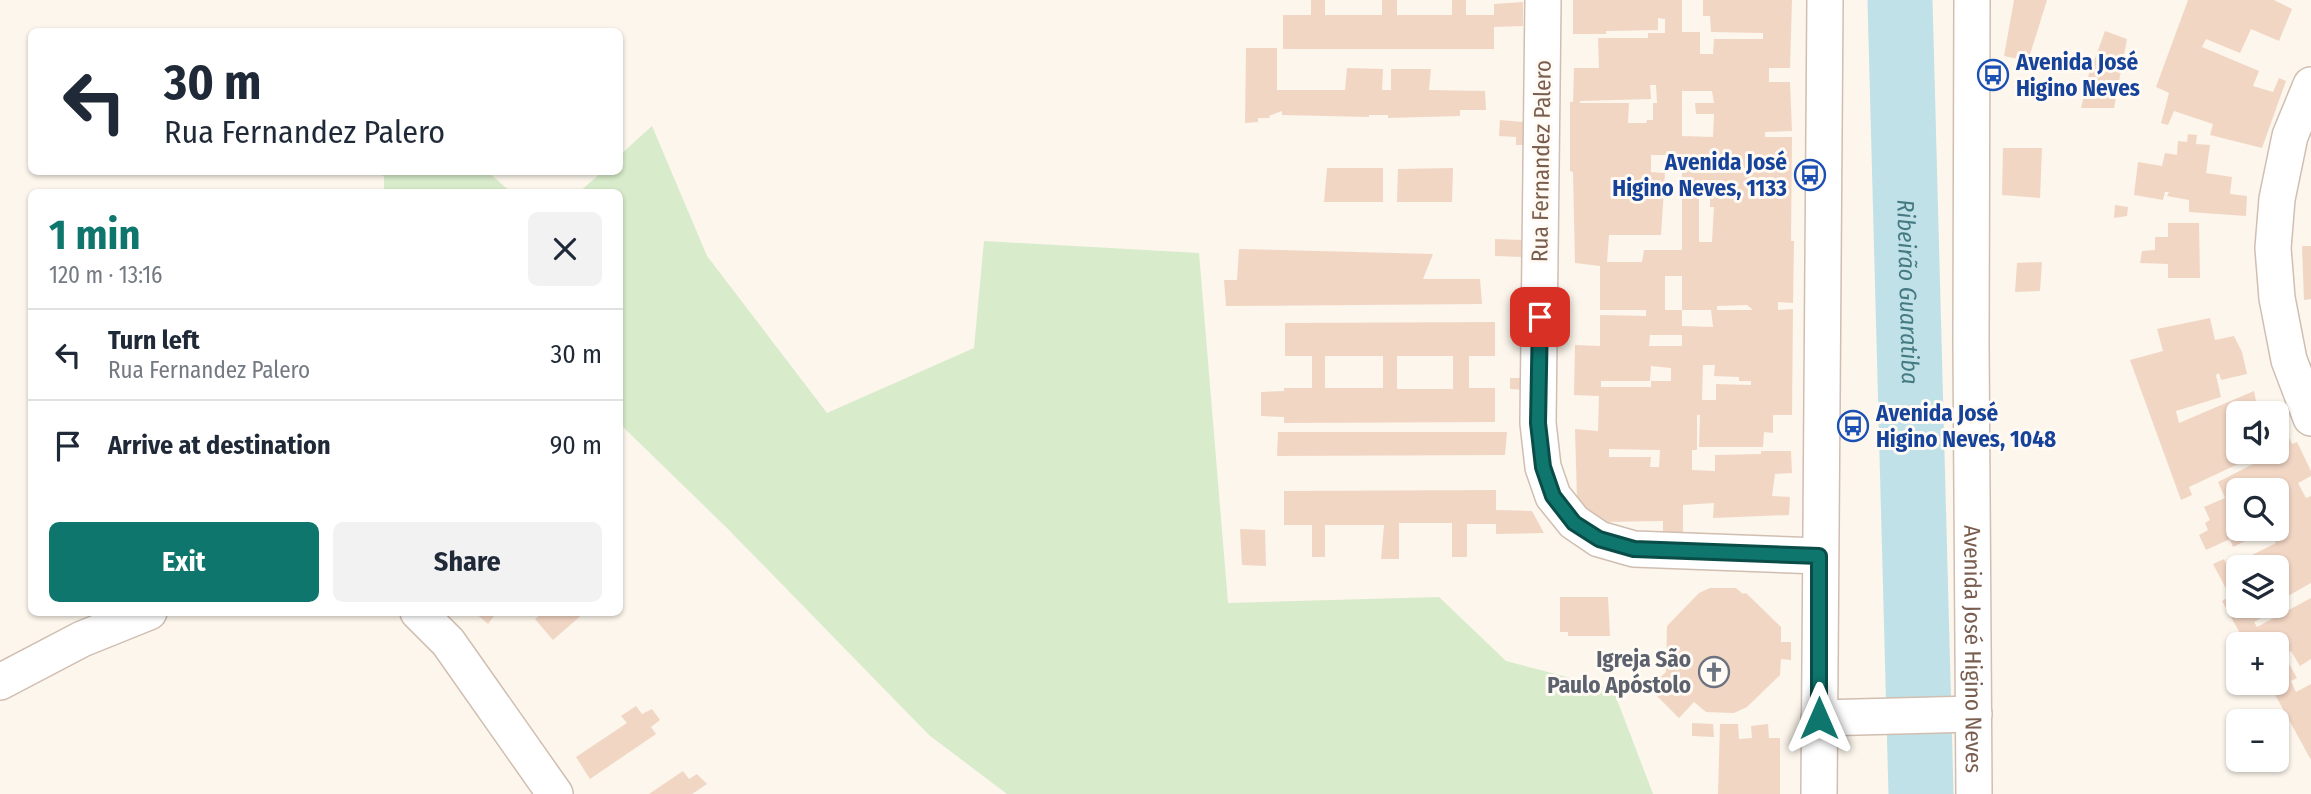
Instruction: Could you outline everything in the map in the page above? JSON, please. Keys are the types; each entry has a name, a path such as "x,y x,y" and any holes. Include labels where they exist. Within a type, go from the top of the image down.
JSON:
{"street":[{"name":"Rua Fernandez Palero","path":"1543,0 1538,423 1543,467 1553,496 1574,523 1599,539 1634,549 1819,556"},
{"path":"1819,794 1825,0"},
{"name":"Avenida José Higino Neves","path":"1973,2 1971,343 1975,794"},
{"path":"2311,85 2290,136 2277,199 2273,248 2277,298 2289,360 2311,418"},
{"path":"0,682 82,639 139,616"},
{"path":"422,616 448,642 555,794"},
{"path":"1819,718 1974,714"}],"green space":[{"path":"652,126 707,256 827,413 974,348 984,241 1199,253 1228,603 1439,597 1506,661 1613,689 1653,794 1007,794 929,735 727,528 623,427 623,189 582,189 599,175 623,175 623,152"},
{"path":"380,175 491,175 508,189 384,189 384,176"}],"building":[{"path":"1311,0 1325,0 1325,15 1382,15 1382,0 1397,0 1397,15 1452,15 1452,0 1466,0 1466,15 1494,15 1494,4 1523,2 1523,26 1494,27 1494,49 1283,49 1283,15 1311,15"},
{"path":"1573,0 1682,0 1682,32 1700,32 1700,54 1713,54 1714,39 1763,39 1763,33 1711,32 1710,16 1703,16 1703,0 1792,0 1790,68 1769,68 1769,82 1790,82 1792,131 1765,132 1765,137 1792,137 1793,303 1778,302 1778,310 1793,309 1792,415 1773,415 1773,433 1764,432 1763,447 1699,447 1700,415 1697,415 1697,450 1692,450 1692,470 1715,471 1715,455 1791,451 1792,473 1775,474 1772,496 1790,497 1789,515 1713,518 1714,503 1683,505 1683,532 1663,534 1663,521 1602,522 1577,501 1575,429 1598,431 1599,396 1574,395 1575,345 1600,346 1600,315 1646,316 1646,310 1600,310 1600,266 1575,263 1573,172 1570,171 1570,102 1573,102 1574,68 1599,68 1598,38 1648,38 1648,33 1665,33 1665,19 1658,18 1658,30 1573,34","holes":["1650,85 1656,85 1657,103 1653,103 1653,120 1647,120 1646,123 1628,123 1629,103 1580,101 1651,99","1682,91 1712,91 1714,103 1695,103 1696,114 1714,114 1713,137 1682,136","1651,155 1682,155 1682,250 1644,250 1642,262 1607,262 1609,235 1661,235 1665,173 1651,172","1694,163 1703,163 1705,168 1761,168 1761,172 1693,173","1699,194 1710,194 1710,207 1714,207 1712,242 1699,242","1665,276 1682,276 1682,310 1665,310","1747,305 1753,310 1717,310 1717,306","1682,310 1711,310 1713,327 1682,326","1650,335 1682,335 1682,346 1649,346","1703,365 1715,365 1714,376 1739,377 1739,381 1751,381 1751,385 1716,384 1716,400 1702,400","1651,366 1671,368 1671,381 1651,381 1651,387 1601,387 1601,381 1650,381","1609,449 1660,450 1659,467 1650,467 1651,457 1609,457"]},
{"path":"2014,0 2047,0 2028,61 2004,56"},
{"path":"2188,0 2274,0 2292,9 2279,41 2251,29 2240,53 2206,39 2202,47 2259,71 2253,86 2273,92 2279,78 2286,81 2262,148 2210,135 2213,124 2174,111 2168,125 2161,123 2169,93 2156,87"},
{"path":"2105,31 2127,39 2114,108 2081,108 2092,61"},
{"path":"1246,48 1277,48 1277,90 1345,90 1347,68 1383,69 1382,90 1391,90 1391,69 1431,69 1429,90 1485,91 1486,110 1460,110 1460,116 1388,118 1388,115 1282,115 1282,111 1269,116 1270,118 1258,118 1258,122 1245,123"},
{"path":"1500,120 1523,122 1523,145 1516,145 1516,137 1499,136"},
{"path":"2188,134 2197,135 2196,144 2210,145 2206,173 2232,177 2230,194 2247,196 2246,216 2189,212 2189,200 2167,196 2169,192 2165,192 2163,200 2134,195 2138,162 2162,166 2165,153 2177,155 2178,141 2187,142"},
{"path":"2003,148 2042,148 2040,198 2002,195"},
{"path":"1327,168 1383,168 1383,202 1324,202"},
{"path":"1453,168 1452,202 1397,202 1398,169"},
{"path":"2115,205 2128,207 2127,216 2114,218"},
{"path":"2168,223 2199,223 2200,278 2168,278 2168,264 2140,263 2142,251 2155,250 2155,237 2168,237"},
{"path":"1495,239 1523,240 1523,257 1495,256"},
{"path":"2302,246 2311,246 2311,299 2304,300"},
{"path":"1239,249 1433,254 1423,279 1480,279 1482,304 1226,306 1224,280 1237,280"},
{"path":"2042,262 2040,291 2015,292 2017,263"},
{"path":"2210,318 2215,340 2234,336 2242,352 2247,374 2221,380 2219,373 2216,375 2221,397 2176,411 2179,423 2226,403 2226,464 2238,464 2189,487 2192,495 2181,500 2130,360 2163,351 2157,329"},
{"path":"1495,322 1495,356 1469,356 1469,388 1495,388 1495,422 1284,423 1284,417 1261,416 1261,392 1284,391 1284,388 1312,388 1312,356 1285,356 1285,323","holes":["1325,356 1383,356 1383,388 1325,388","1397,356 1453,356 1453,389 1397,389"]},
{"path":"1510,378 1523,378 1524,390 1510,389"},
{"path":"2254,391 2256,401 2231,401"},
{"path":"1278,432 1507,432 1505,455 1277,456"},
{"path":"2289,437 2292,444 2297,442 2311,471 2311,476 2298,483 2306,498 2311,496 2311,583 2289,595 2289,555 2252,555 2276,543 2275,541 2289,541 2289,478 2226,478 2226,541 2206,550 2199,535 2208,530 2205,523 2210,520 2204,507 2225,498 2218,482 2253,464 2289,464"},
{"path":"1496,490 1496,510 1532,511 1544,533 1496,534 1496,524 1467,524 1467,557 1452,557 1452,523 1399,523 1399,559 1381,559 1384,525 1325,525 1325,557 1312,557 1312,525 1284,525 1284,491"},
{"path":"1240,529 1265,530 1266,566 1242,565"},
{"path":"2231,541 2245,541 2233,547"},
{"path":"2224,559 2226,563 2226,588 2213,564"},
{"path":"1710,588 1736,588 1743,594 1746,593 1781,627 1781,642 1791,642 1791,660 1781,659 1780,675 1747,707 1734,713 1706,712 1694,702 1679,718 1649,688 1666,672 1667,626 1699,593"},
{"path":"1560,597 1608,597 1610,636 1568,636 1568,632 1560,632"},
{"path":"2311,598 2311,659 2300,666 2291,651 2289,652 2289,632 2239,632 2231,618 2261,618 2254,622 2257,627 2274,618 2289,618 2289,610"},
{"path":"479,616 494,616 488,624"},
{"path":"539,616 580,616 553,640 535,619"},
{"path":"2289,664 2297,678 2291,681 2296,692 2311,684 2311,760 2289,720 2289,709 2283,709 2275,695 2289,695"},
{"path":"636,706 642,714 652,709 660,720 651,727 656,734 590,779 576,757 627,723 621,716"},
{"path":"1692,723 1713,724 1714,737 1692,736"},
{"path":"1720,724 1738,724 1739,739 1752,738 1751,726 1768,724 1769,738 1780,738 1780,794 1718,794"},
{"path":"683,771 689,779 697,774 707,784 692,794 649,794"}],"waterway":[{"name":"Ribeirão Guaratiba","path":"1900,0 1921,794"}],"place":[{"name":"Avenida José Higino Neves","path":"1993,75"},
{"name":"Avenida José Higino Neves, 1133","path":"1810,175"},
{"name":"Avenida José Higino Neves, 1048","path":"1853,426"},
{"name":"Igreja São Paulo Apóstolo","path":"1714,672"}],"route":[{"path":"1540,317 1538,423 1543,467 1553,496 1574,523 1599,539 1634,549 1819,556 1819,718"}]}
